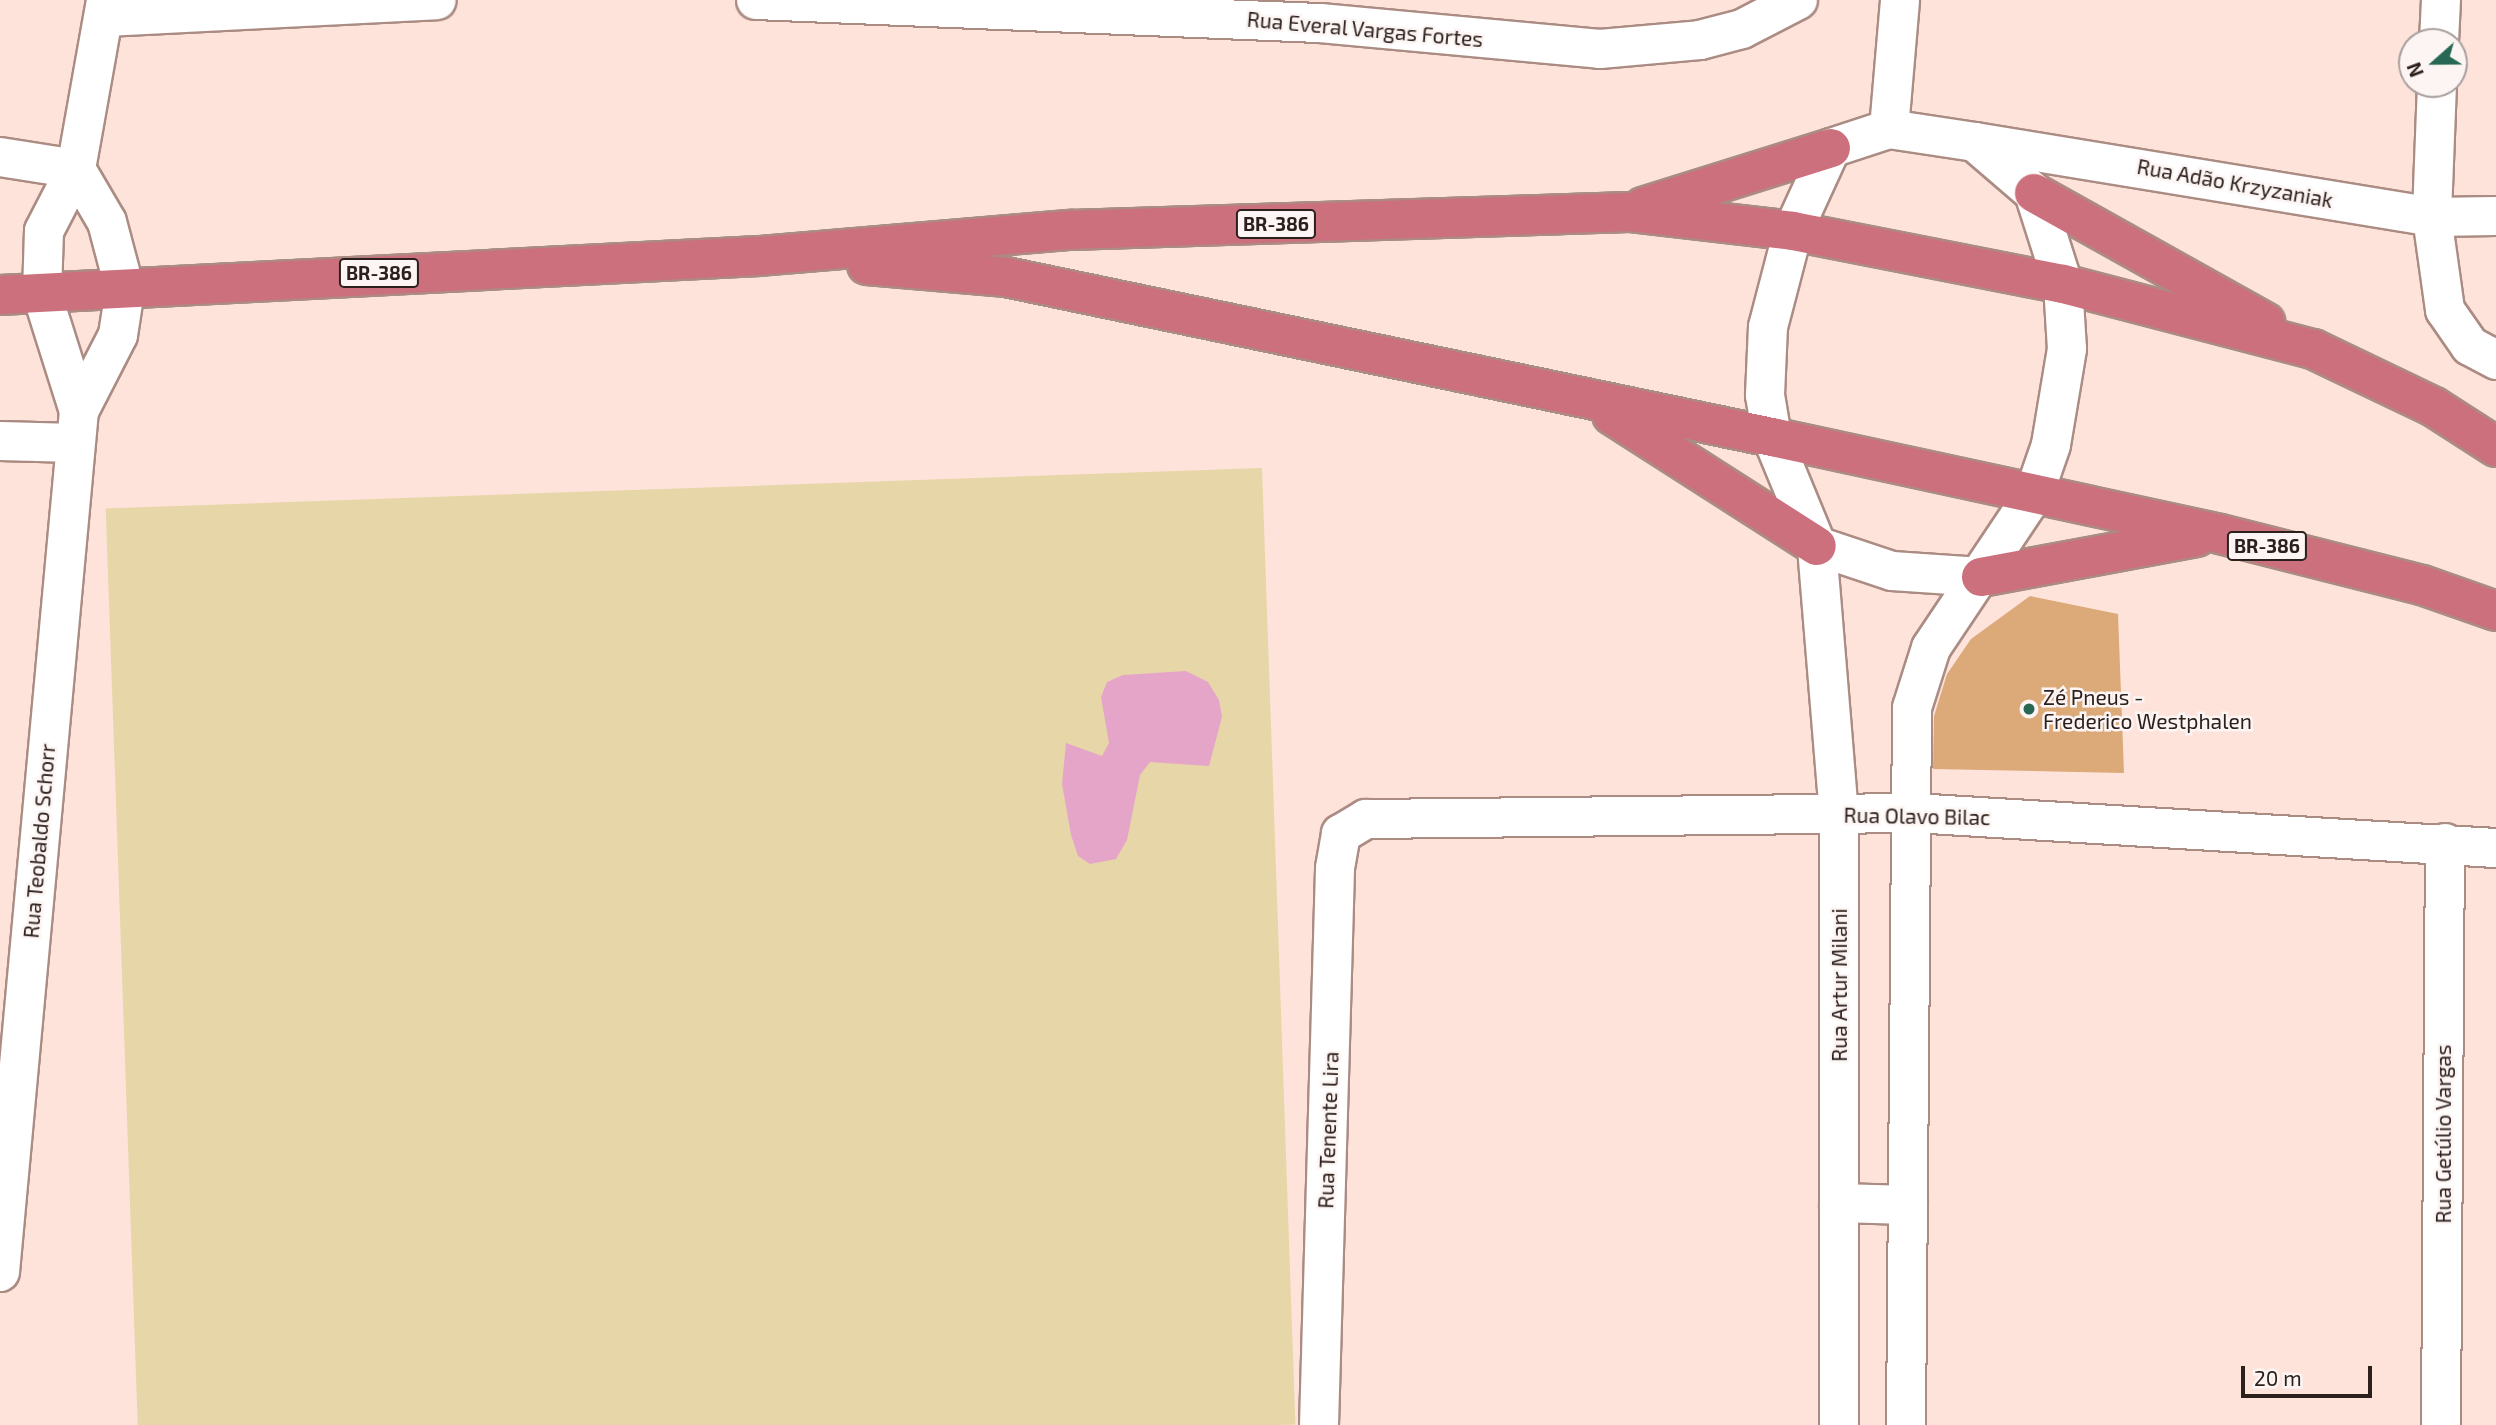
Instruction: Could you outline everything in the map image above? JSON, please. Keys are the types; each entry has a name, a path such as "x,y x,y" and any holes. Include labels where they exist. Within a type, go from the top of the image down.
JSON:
{"highway":[{"path":"1629,212 1831,148"},
{"path":"2034,193 2313,349"},
{"name":"BR-386","path":"0,295 759,256 1070,230 1629,212 1793,231 2063,284 2313,349 2434,407 2496,446"},
{"name":"BR-386","path":"759,256 1006,277 1596,404 1772,437 2221,534 2422,585 2496,611"},
{"path":"1596,404 1817,546"},
{"path":"1981,578 2221,534"}],"street":[{"path":"0,157 76,169 106,8 437,0"},
{"name":"Rua Everal Vargas Fortes","path":"756,0 1323,12 1600,49 1700,40 1742,29 1798,0"},
{"path":"1831,148 1889,129 1900,0"},
{"path":"2440,28 2441,0"},
{"path":"2436,98 2432,217 2445,310 2470,346 2496,360"},
{"name":"Rua Adão Krzyzaniak","path":"1889,129 2432,217 2496,216"},
{"path":"1906,1425 1912,708 1931,648 1981,578 2034,494 2051,444 2067,349 2063,284 2034,193 1975,142"},
{"name":"Rua Artur Milani","path":"1831,148 1793,231 1768,327 1765,395 1772,437 1817,546 1839,815 1839,1425"},
{"name":"Rua Teobaldo Schorr","path":"0,1272 77,427 118,335 125,290 107,222 76,169"},
{"name":"Rua Teobaldo Schorr","path":"76,169 44,231 42,294 77,427"},
{"path":"0,441 77,427"},
{"path":"1817,546 1892,571 1981,578"},
{"name":"Rua Olavo Bilac","path":"1341,834 1366,819 1913,813 2445,842 2496,848"},
{"name":"Rua Tenente Lira","path":"1319,1425 1341,834"},
{"name":"Rua Getúlio Vargas","path":"2441,1425 2445,842"},
{"path":"1839,1203 1908,1205"}],"shaded area":[{"path":"1262,468 1295,1424 138,1425 106,508"},
{"path":"1186,671 1208,682 1219,700 1222,717 1209,766 1150,762 1140,775 1127,840 1116,859 1090,864 1078,856 1071,835 1062,784 1066,743 1102,756 1109,743 1101,697 1107,682 1123,675"}],"building":[{"name":"Zé Pneus - Frederico Westphalen","path":"2030,596 2118,614 2124,773 1933,769 1934,716 1947,674 1971,639"}],"place":[{"name":"Zé Pneus - Frederico Westphalen","path":"2029,709"}]}
